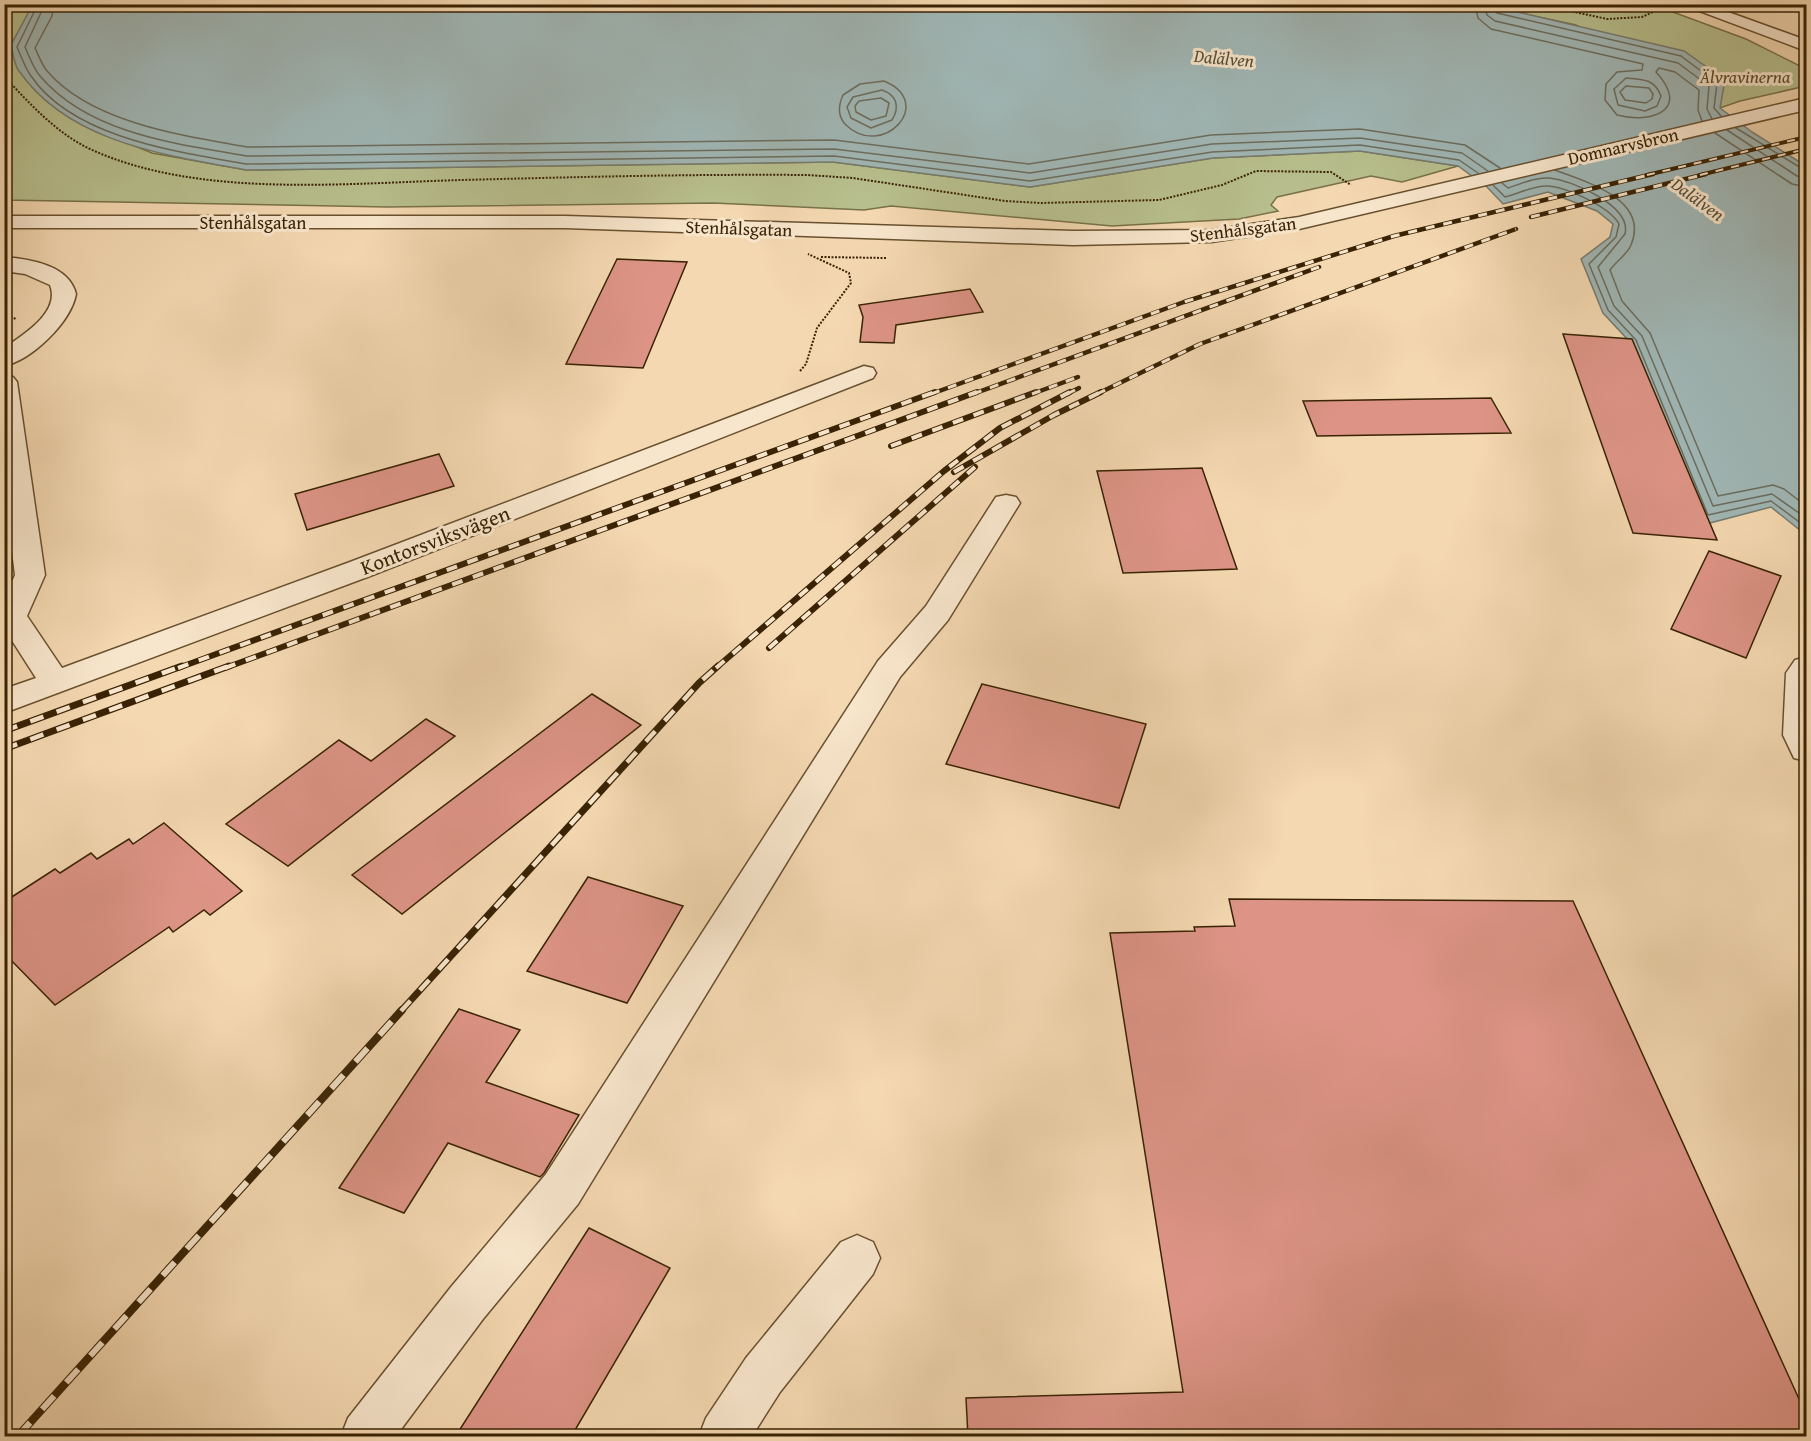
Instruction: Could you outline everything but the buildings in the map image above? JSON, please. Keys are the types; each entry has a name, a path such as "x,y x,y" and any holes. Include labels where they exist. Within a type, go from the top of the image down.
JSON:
{"street":[{"path":"1689,4 1806,46"},
{"name":"Domnarvsbron","path":"1468,182 1806,104"},
{"name":"Stenhålsgatan","path":"4,222 565,222 1073,238 1211,236 1299,223 1468,182"},
{"path":"4,359 28,343 58,313 64,295 59,281 44,272 10,268"},
{"name":"Kontorsviksvägen","path":"4,702 360,569 864,373"},
{"path":"4,382 30,575 12,616 56,684"},
{"path":"366,1437 467,1303 562,1190 889,669 937,613 1006,503"},
{"path":"1806,668 1802,673 1800,735 1806,748"},
{"path":"724,1437 763,1375 857,1258"}],"path":[{"path":"4,17 18,4"},
{"path":"1538,4 1606,19 1627,19 1642,16 1671,4"},
{"path":"4,76 22,97 52,123 90,149 127,162 209,179 382,182 807,175 854,178 1005,201 1041,202 1159,200 1222,186 1256,171 1331,172 1351,185"},
{"path":"799,372 806,364 817,328 851,283 849,273 840,266 802,251"}],"green space":[{"path":"5,4 33,5 11,45 108,135 152,153 246,170 833,162 1030,187 1213,158 1360,151 1458,166 1402,182 1371,176 1277,197 1271,205 1278,211 1239,219 1112,226 891,206 864,210 713,203 387,207 5,200"},
{"name":"Älvravinerna","path":"1484,5 1574,5 1606,11 1636,5 1654,5 1746,39 1806,69 1806,86 1740,101 1720,108 1576,25"}],"water":[{"name":"Dalälven","path":"33,4 1484,4 1684,51 1725,80 1720,108 1752,132 1806,166 1806,535 1771,507 1706,524 1630,342 1603,313 1581,259 1610,237 1613,224 1597,211 1548,192 1503,204 1487,187 1458,166 1360,151 1213,158 1030,187 833,162 246,170 152,151 121,142 64,115 40,95 19,71 15,62 11,45"}],"railway":[{"path":"1647,175 1806,137"},
{"path":"1700,175 1806,149"},
{"path":"931,394 1184,302 1394,236 1653,174"},
{"path":"1531,217 1706,174"},
{"path":"1097,394 1200,344 1516,229"},
{"path":"973,394 1319,267"},
{"path":"1032,394 1078,377"},
{"path":"1067,394 1079,388"},
{"path":"178,668 935,392"},
{"path":"225,668 977,392"},
{"path":"891,446 1036,392"},
{"path":"716,668 944,471 1000,428 1070,392"},
{"path":"954,472 1054,415 1101,392"},
{"path":"769,648 975,467"},
{"path":"4,731 182,666"},
{"path":"4,749 229,666"},
{"path":"401,1011 699,683 718,666"},
{"path":"18,1436 402,1010"}]}
